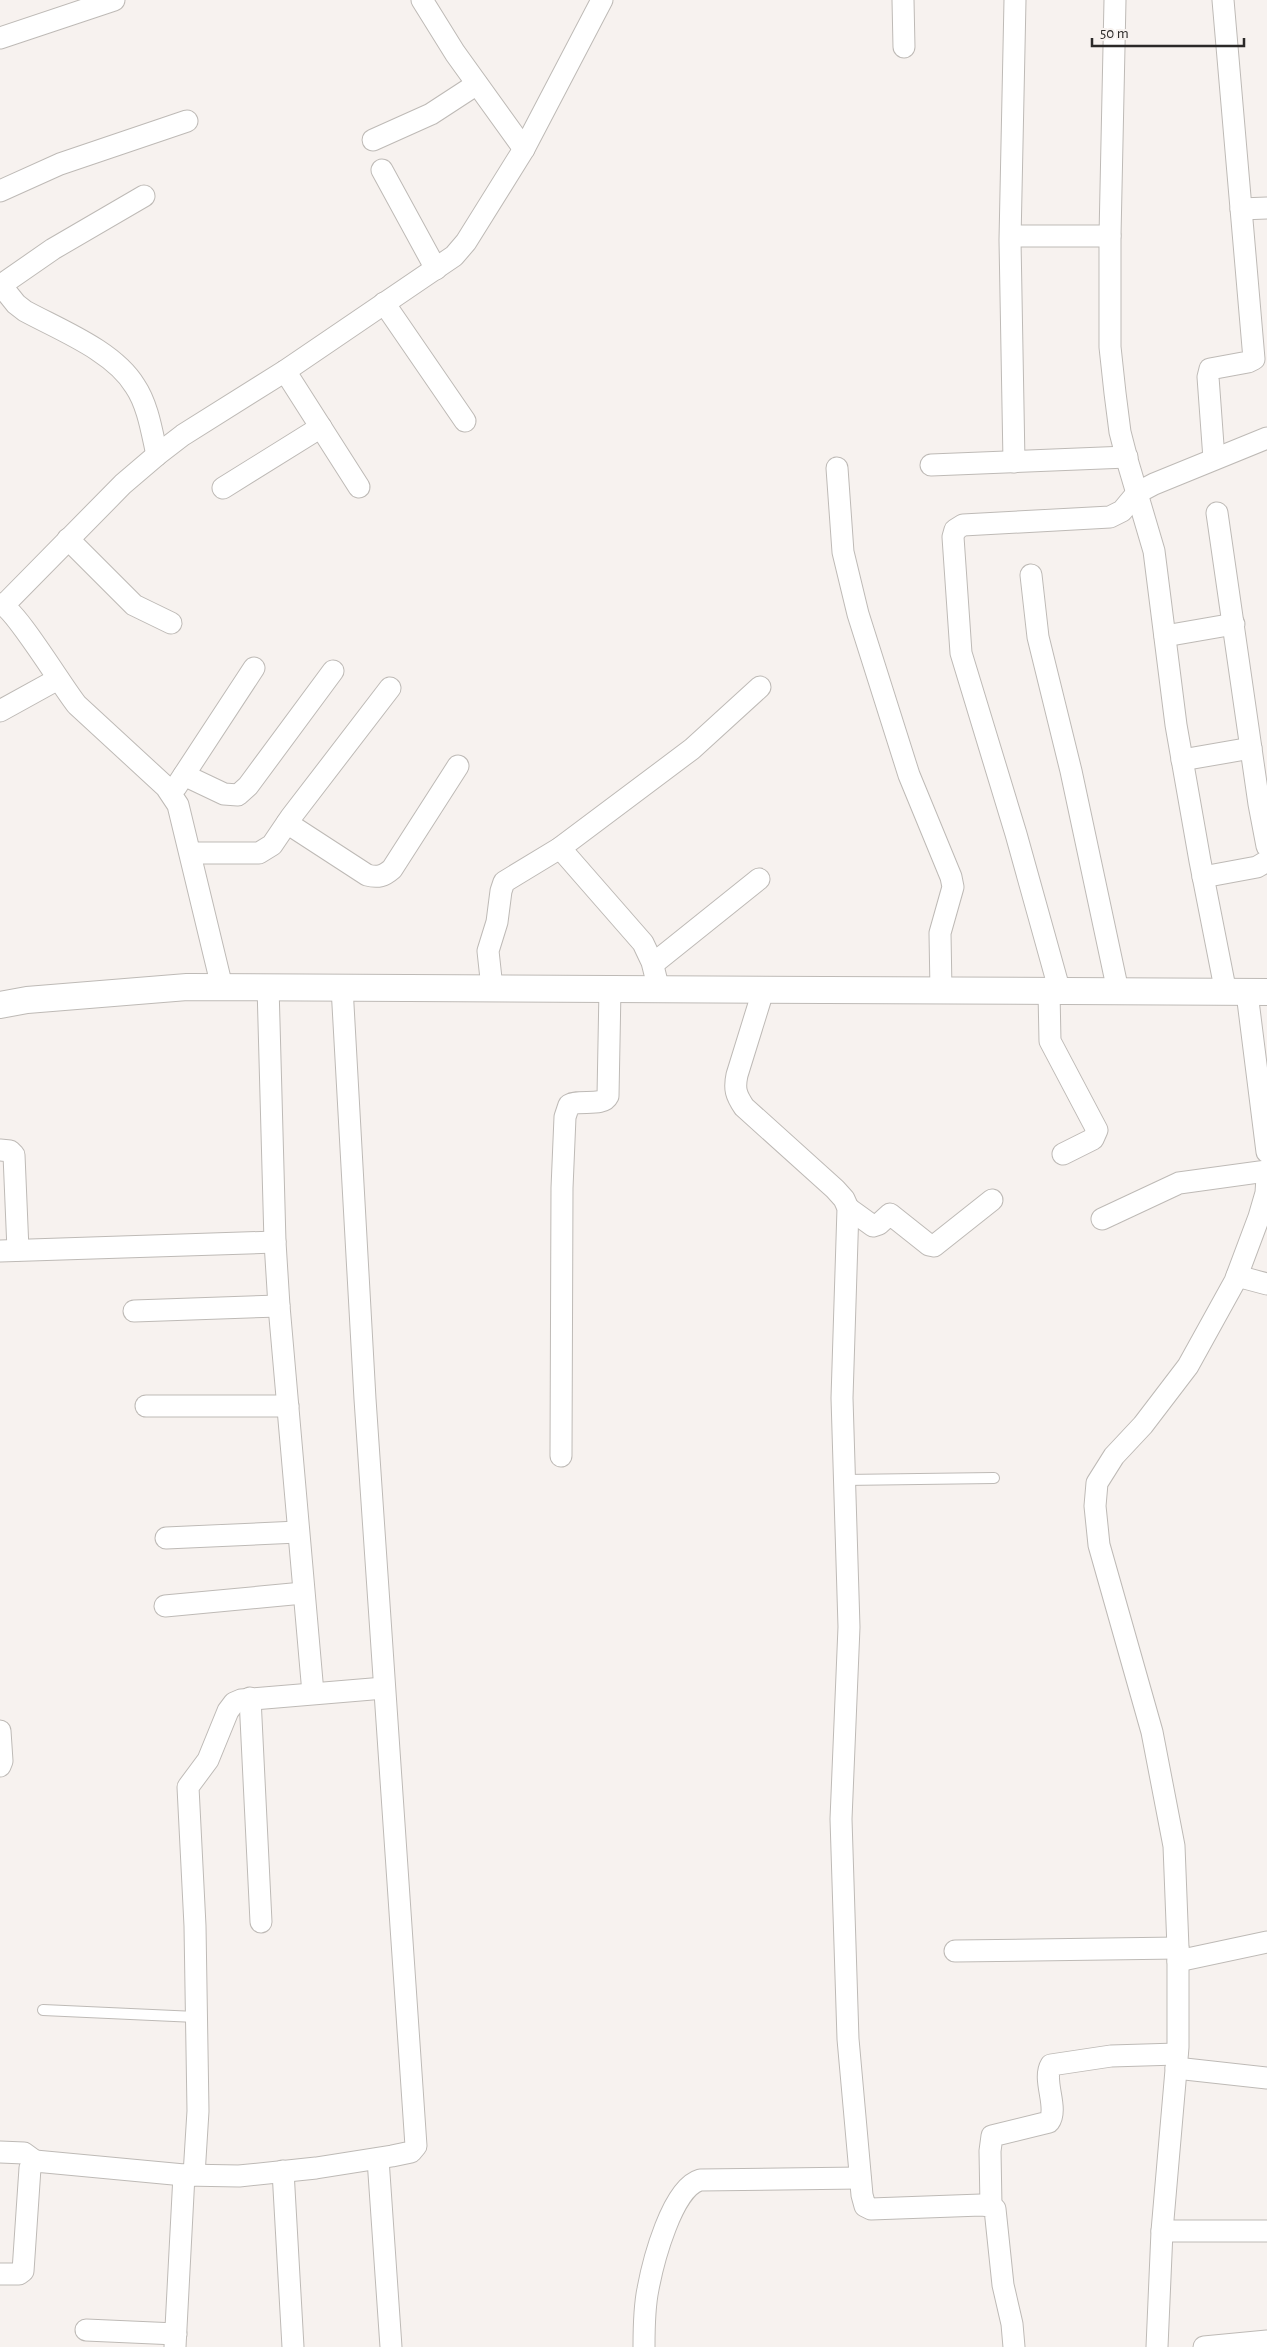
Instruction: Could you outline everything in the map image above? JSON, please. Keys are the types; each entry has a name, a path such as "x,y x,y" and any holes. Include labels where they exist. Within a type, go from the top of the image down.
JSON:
{"street":[{"path":"0,38 114,0"},
{"path":"422,0 434,23 524,149"},
{"path":"222,987 185,825 172,793 78,704 58,679 26,631 2,605 123,484 157,455 183,435 285,371 454,256 466,242 524,149 602,0"},
{"path":"904,0 904,47"},
{"path":"1014,462 1011,236 1015,0"},
{"path":"1116,0 1110,236 1110,347 1120,432 1154,551 1182,760 1203,877 1247,998 1267,1152"},
{"path":"1214,459 1208,377 1210,369 1248,362 1254,359 1223,0"},
{"path":"373,140 431,114 477,84"},
{"path":"0,191 60,164 187,121"},
{"path":"382,170 436,269"},
{"path":"144,196 53,249 0,285 16,304 88,345 120,368 141,395 157,455"},
{"path":"1241,209 1267,208"},
{"path":"1011,236 1110,236"},
{"path":"384,303 465,421"},
{"path":"285,371 359,487"},
{"path":"223,488 321,427"},
{"path":"1063,1154 1093,1138 1097,1130 1092,1116 1050,1041 1051,1002 1016,834 962,653 953,537 955,530 963,525 1110,517 1122,511 1170,476 1267,438"},
{"path":"931,465 1127,458"},
{"path":"837,468 842,538 848,575 858,614 909,775 951,876 953,887 940,933 940,991"},
{"path":"1217,513 1267,846"},
{"path":"68,539 134,605 171,623"},
{"path":"1031,575 1038,637 1071,771 1118,991"},
{"path":"1165,636 1234,624"},
{"path":"172,793 254,668"},
{"path":"184,775 224,794 238,795 248,786 333,671"},
{"path":"0,711 58,679"},
{"path":"492,988 488,956 498,917 502,886 508,879 560,848 692,749 760,687"},
{"path":"191,854 259,853 272,845 390,688"},
{"path":"1182,760 1251,748"},
{"path":"287,823 367,875 385,876 392,869 458,766"},
{"path":"560,848 643,943 652,964 659,990"},
{"path":"1203,877 1258,867 1267,861"},
{"path":"652,964 759,879"},
{"path":"0,1005 27,1000 187,987 222,987 269,1003 342,1004 492,988 610,1003 659,990 760,1003 940,991 1051,1002 1118,991 1247,998"},
{"path":"269,1003 275,1242 279,1306 313,1693"},
{"path":"561,1456 562,1198 565,1118 569,1105 575,1102 602,1101 608,1096 610,1003"},
{"path":"760,1003 736,1081 736,1096 744,1107 835,1189 844,1199 848,1208 842,1398 849,1628 841,1819 843,1944 848,2040 860,2178 865,2206 871,2209 991,2206"},
{"path":"0,2152 24,2153 35,2161 189,2175 239,2176 283,2172 378,2158 411,2152 416,2146 364,1390 342,1004"},
{"path":"0,1150 10,1151 14,1155 9,1250 275,1242"},
{"path":"1102,1219 1179,1183 1267,1171"},
{"path":"1157,2347 1162,2230 1177,2061 1178,1955 1174,1846 1152,1732 1099,1545 1095,1506 1096,1491 1097,1483 1114,1456 1143,1425 1188,1366 1237,1276 1266,1194 1267,1177"},
{"path":"848,1208 872,1226 879,1224 890,1214 929,1245 934,1246 992,1200"},
{"path":"1237,1276 1267,1284"},
{"path":"134,1310 279,1306"},
{"path":"146,1406 288,1406"},
{"path":"166,1538 298,1532"},
{"path":"165,1606 303,1593"},
{"path":"86,2330 176,2341 189,2175 198,2111 195,1926 188,1787 208,1760 228,1711 234,1703 250,1698 384,1688"},
{"path":"250,1698 261,1922"},
{"path":"0,1731 2,1761 0,1766"},
{"path":"955,1951 1178,1955 1267,1942"},
{"path":"1014,2347 1012,2324 1003,2286 997,2214 991,2206 990,2151 992,2136 1049,2122 1052,2114 1048,2073 1051,2065 1111,2056 1177,2061 1267,2078"},
{"path":"378,2158 391,2347"},
{"path":"0,2274 19,2274 23,2271 30,2168 35,2161"},
{"path":"283,2172 293,2347"},
{"path":"644,2347 644,2318 652,2266 680,2195 686,2188 700,2180 860,2178"},
{"path":"1162,2230 1267,2231"},
{"path":"1204,2347 1267,2340"}],"lane":[{"path":"844,1480 994,1478"},
{"path":"43,2010 196,2017"}]}
